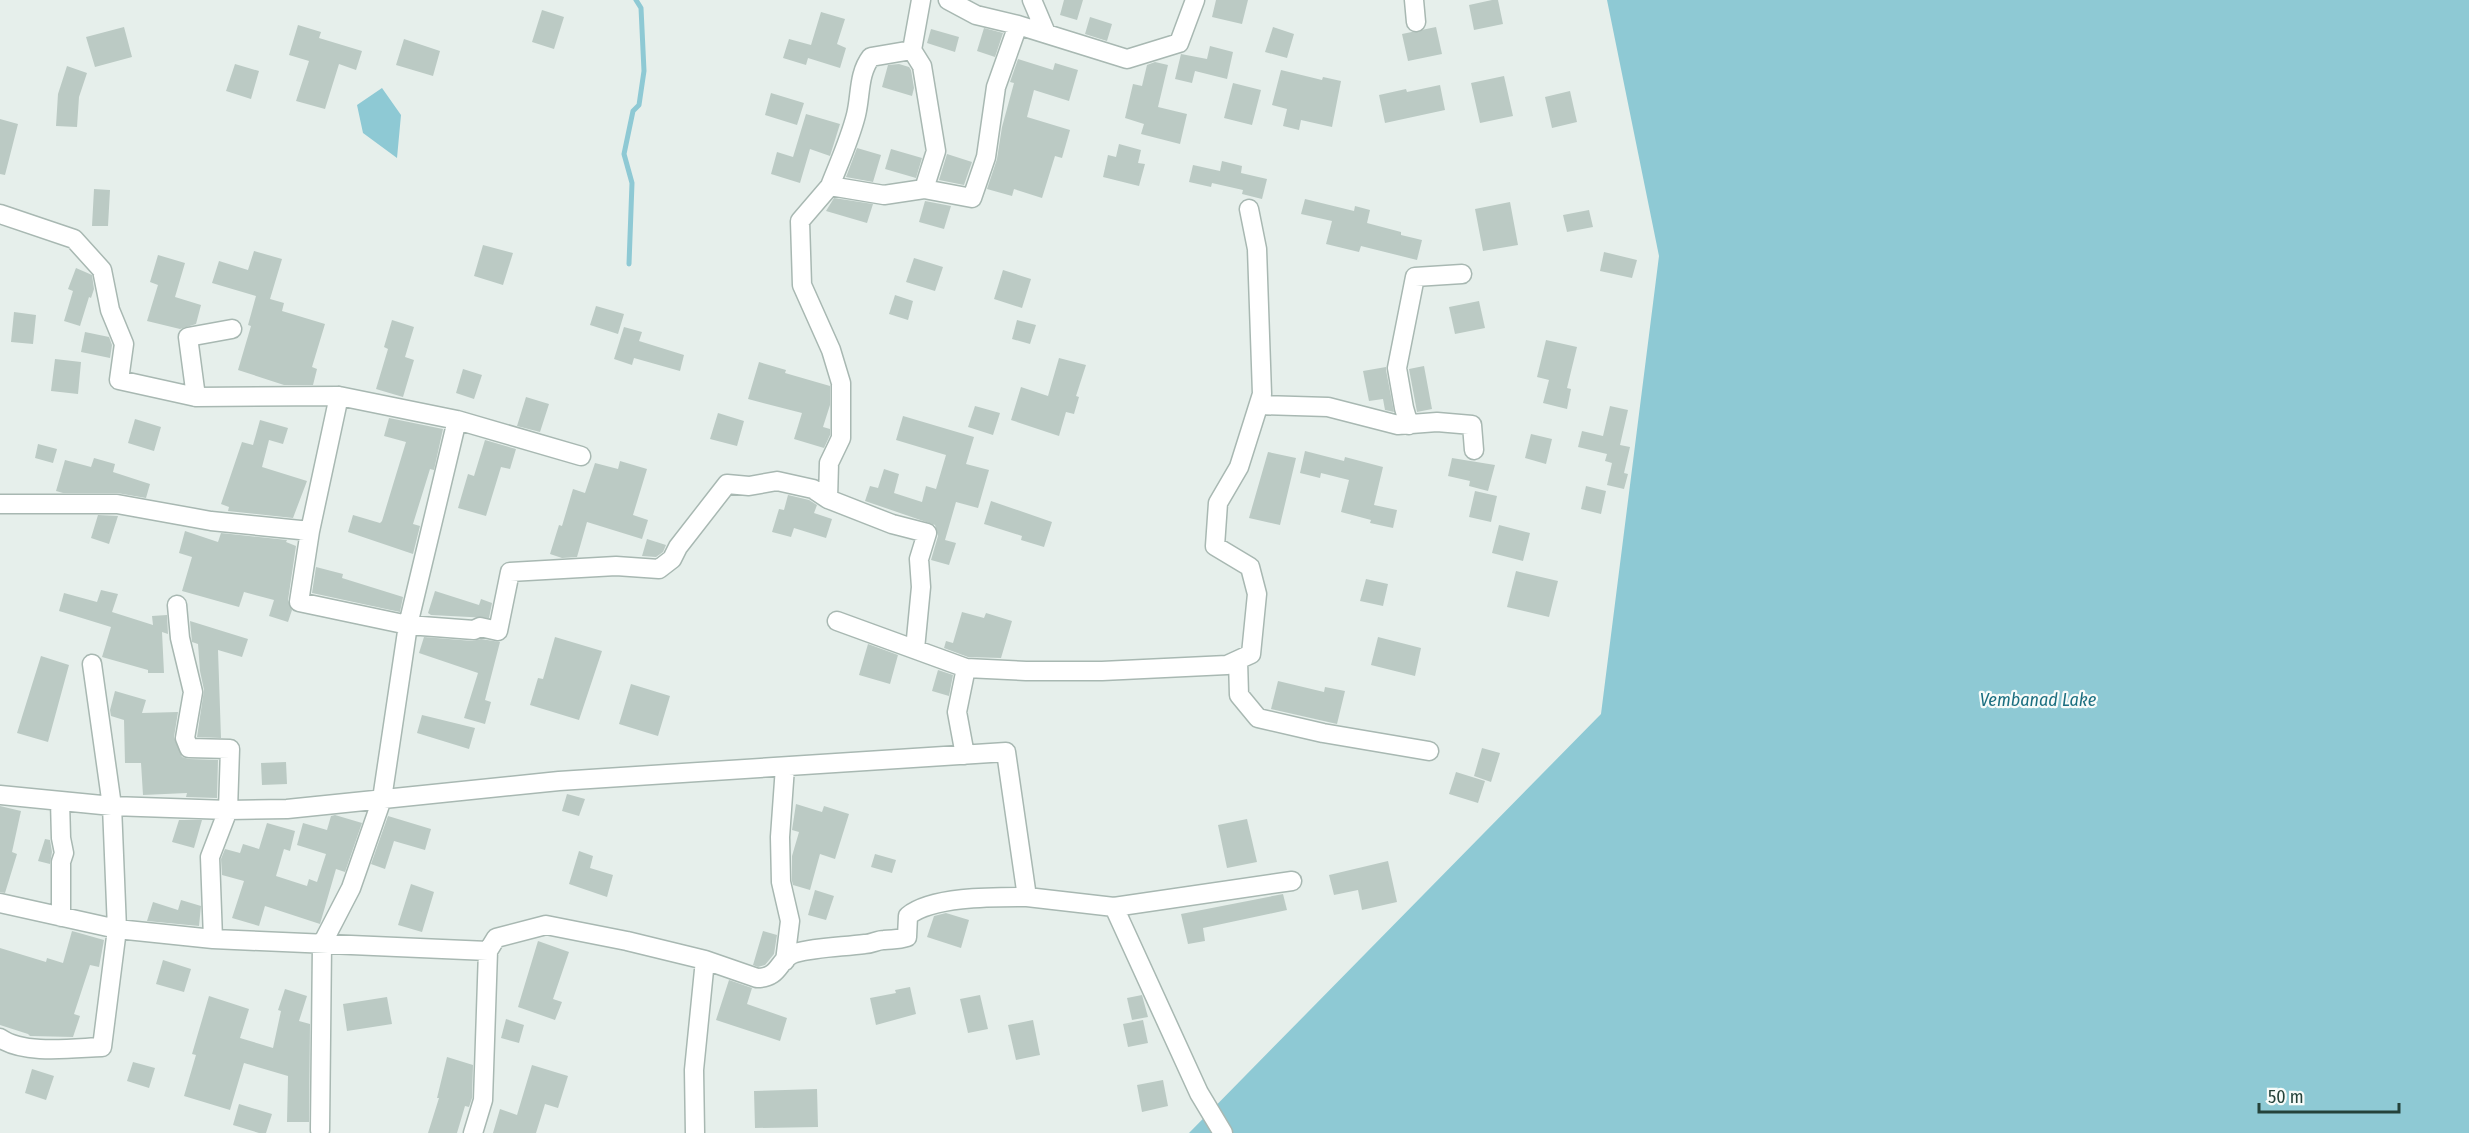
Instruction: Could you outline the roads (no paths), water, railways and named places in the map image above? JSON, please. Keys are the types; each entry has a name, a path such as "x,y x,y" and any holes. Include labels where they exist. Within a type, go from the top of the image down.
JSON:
{"street":[{"path":"921,0 912,50 922,66 936,151 924,189"},
{"path":"948,0 976,15 1046,33 1127,59 1179,43 1195,0"},
{"path":"1032,0 1046,33"},
{"path":"1414,0 1416,22"},
{"path":"830,186 884,195 924,189 972,198 986,157 996,87 1018,25"},
{"path":"828,499 829,463 841,438 841,383 831,350 802,285 800,221 830,186 856,117 862,72 866,64 871,57 912,50"},
{"path":"837,621 966,668 1102,671 1227,665 1251,654 1257,594 1250,567 1215,546 1218,503 1239,466 1262,394 1257,249 1249,209"},
{"path":"0,214 74,239 102,270 110,310 124,344 119,380 196,397 339,396 457,420 581,456"},
{"path":"1409,425 1397,368 1415,277 1462,274"},
{"path":"196,397 188,337 232,329"},
{"path":"339,396 310,531 299,602 408,625 474,630 480,627 498,631 510,573 616,566 659,569 672,560 678,547 728,484 749,486 777,481 813,489 828,499 892,524 927,533 920,559 921,587 915,649"},
{"path":"1259,405 1328,407 1398,425 1437,422 1472,425 1474,450"},
{"path":"320,1130 322,944 351,888 382,799 408,625 457,420"},
{"path":"0,504 117,504 211,521 310,531"},
{"path":"177,606 180,638 193,692 185,738 189,748 230,749 228,810 210,857 213,939"},
{"path":"1238,660 1239,695 1258,718 1323,733 1429,751"},
{"path":"2,1046 50,1050 102,1047 117,929 112,806 92,664"},
{"path":"966,668 957,712 966,755"},
{"path":"0,795 112,806 228,810 287,809 559,781 1006,752 1027,897"},
{"path":"785,766 780,837 781,882 790,921 785,962"},
{"path":"60,801 64,854 61,862 61,917"},
{"path":"472,1133 483,1101 488,951 496,938 546,925 627,941 705,960 757,978 766,978 796,953 822,947 869,944 907,937 908,916 928,906 978,897 1027,897 1114,907 1292,881"},
{"path":"0,903 117,929 213,939 488,951"},
{"path":"1114,907 1199,1093 1223,1133"},
{"path":"695,1133 694,1070 705,960"}],"water":[{"name":"Vembanad Lake","path":"1607,0 2469,0 2469,1133 1189,1133 1601,714 1659,256"},
{"path":"382,88 401,115 397,158 363,133 357,105"}],"waterway":[{"path":"629,264 632,183 624,154 633,111 639,105 644,71 641,8 636,0"}]}
